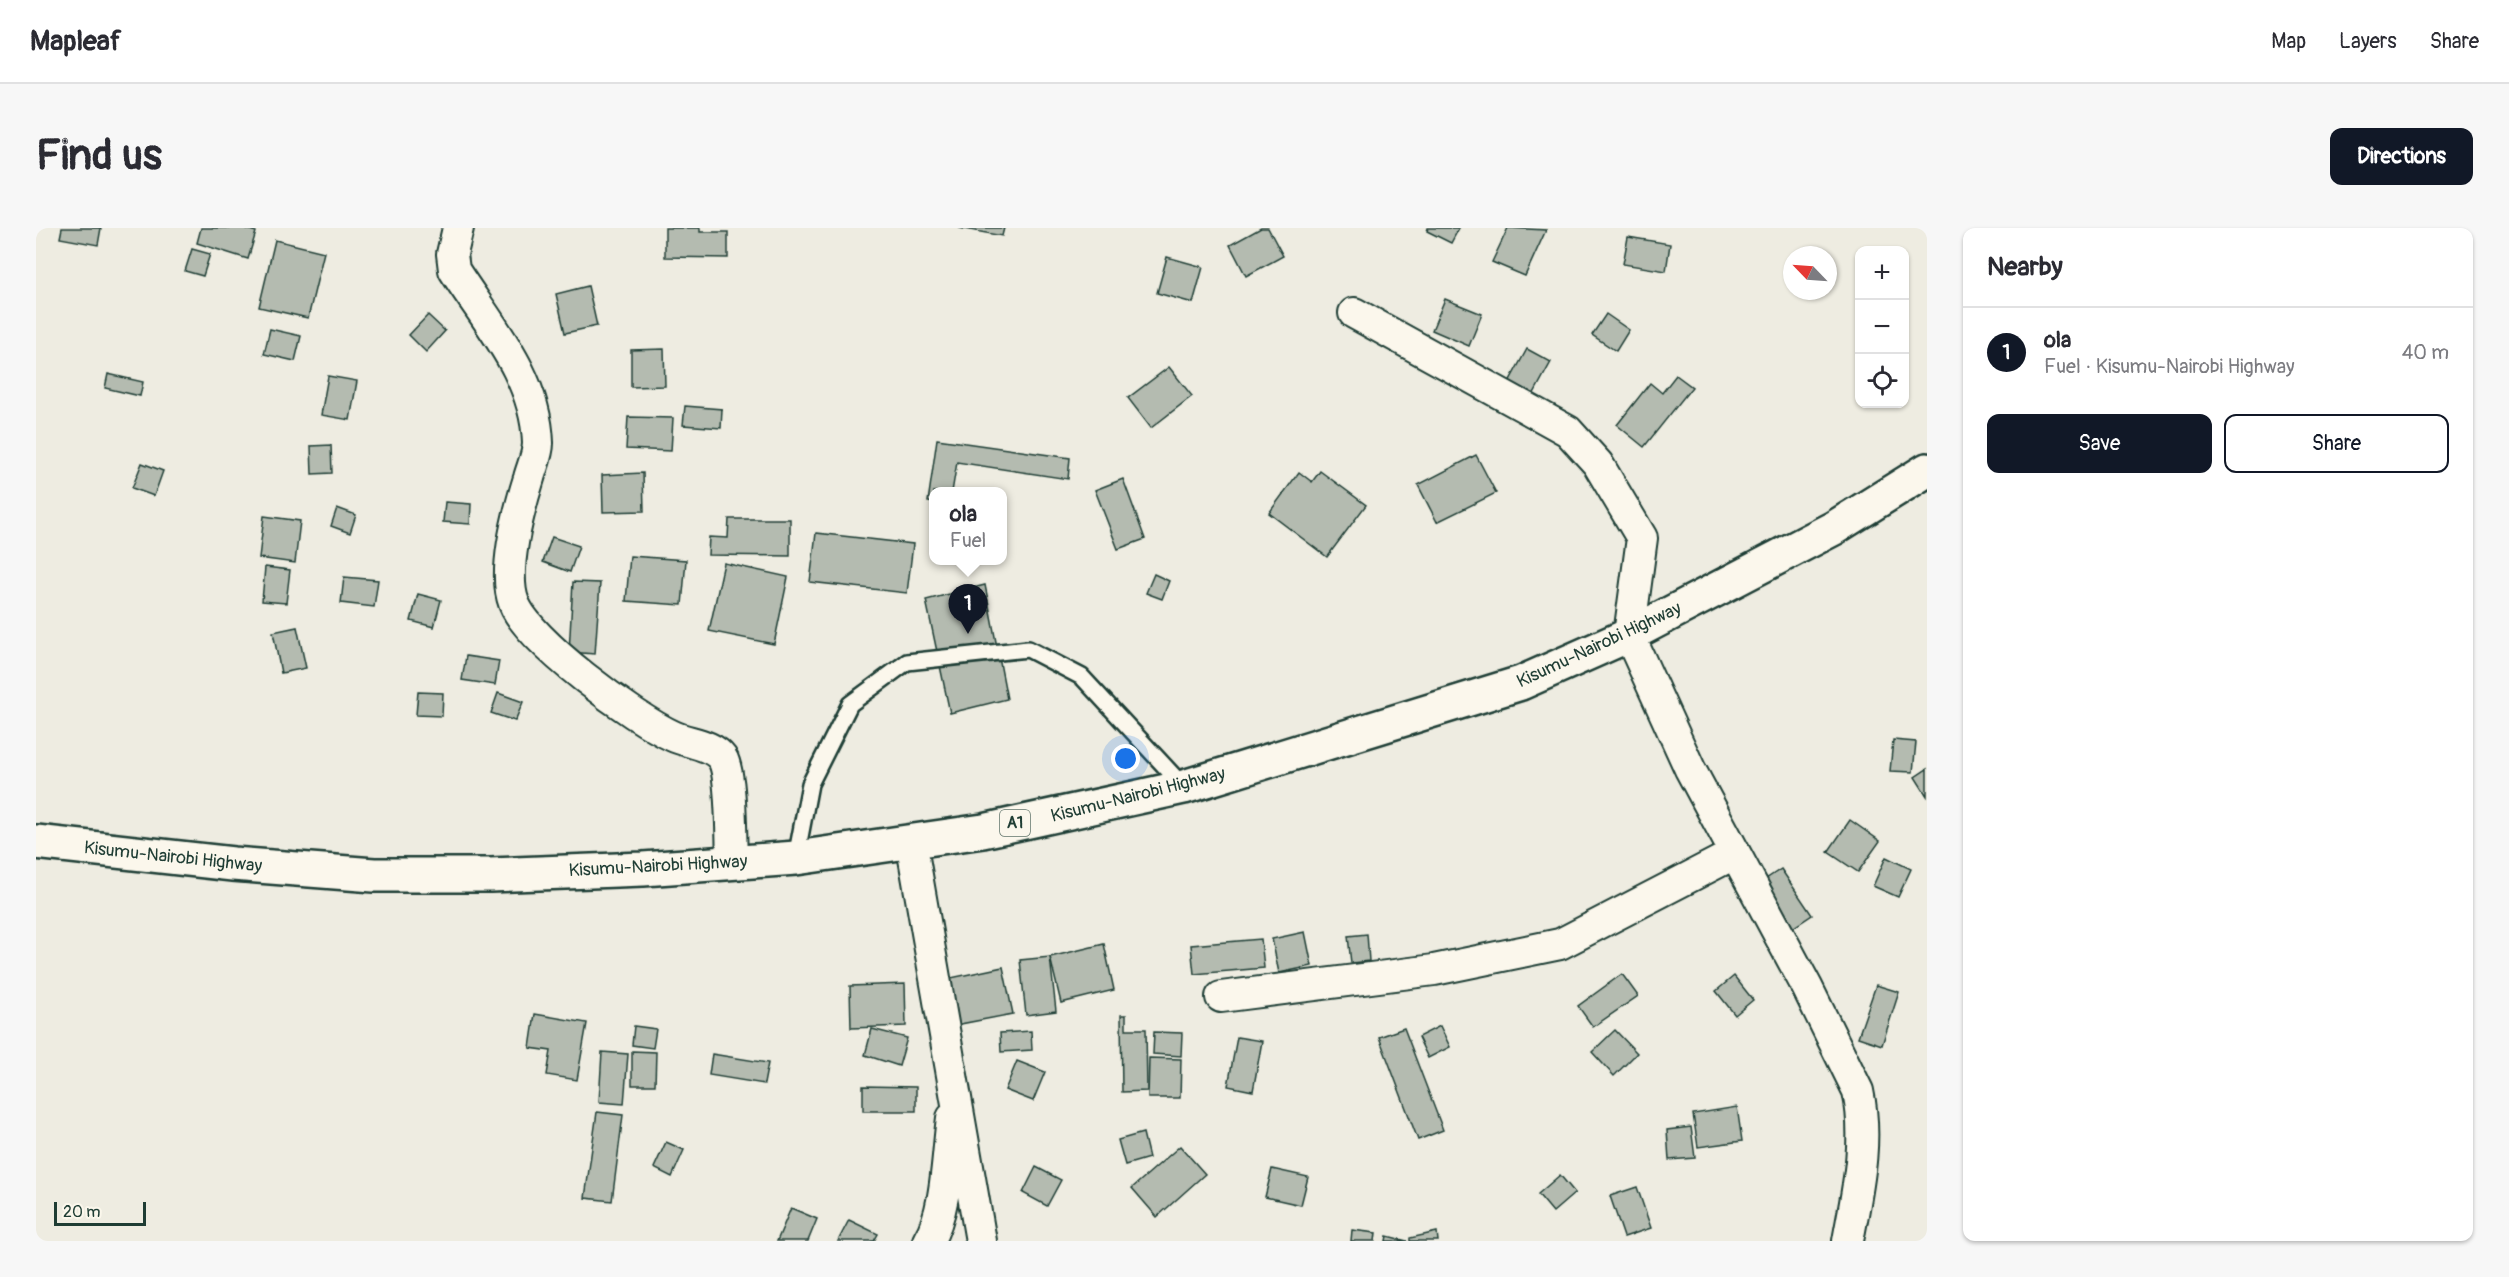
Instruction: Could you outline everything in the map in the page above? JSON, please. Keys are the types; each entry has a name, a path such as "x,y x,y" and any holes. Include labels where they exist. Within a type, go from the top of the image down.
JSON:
{"highway":[{"name":"Kisumu-Nairobi Highway","path":"36,842 233,864 374,874 525,873 796,858 983,831 1184,787 1521,682 1629,635 1834,528 1927,470"}],"street":[{"path":"458,228 452,254 454,270 520,370 534,405 538,446 512,548 513,603 532,631 596,685 648,722 673,736 709,748 722,758 727,772 732,862"},
{"path":"1354,313 1568,431 1598,464 1642,538 1629,635 1690,769 1807,987 1858,1091 1862,1107 1863,1155 1848,1241"},
{"path":"911,841 981,1241"},
{"path":"1221,997 1434,970 1560,944 1734,854"},
{"path":"928,1241 934,1231 940,1205 956,1090"}],"lane":[{"path":"796,858 810,784 849,704 907,662 1028,649 1082,677 1184,787"}],"building":[{"path":"62,228 101,228 98,245 60,238"},
{"path":"201,228 244,228 256,232 248,259 197,243"},
{"path":"665,228 700,228 700,232 728,232 728,258 665,257"},
{"path":"959,228 1004,228 1002,236"},
{"path":"1261,228 1268,228 1283,256 1246,276 1230,245"},
{"path":"1428,228 1459,228 1451,243 1427,231"},
{"path":"1508,228 1546,230 1525,276 1492,262"},
{"path":"1628,237 1670,244 1666,271 1623,264"},
{"path":"275,240 324,252 308,318 259,307"},
{"path":"192,249 210,254 203,276 185,271"},
{"path":"1167,257 1203,267 1193,303 1157,293"},
{"path":"588,286 597,326 565,333 556,294"},
{"path":"1445,299 1482,314 1469,346 1432,330"},
{"path":"1606,314 1629,330 1616,351 1592,335"},
{"path":"428,315 445,331 426,352 409,335"},
{"path":"270,329 301,336 295,361 264,354"},
{"path":"664,349 665,386 631,387 631,350"},
{"path":"1527,349 1551,362 1532,397 1508,384"},
{"path":"1169,367 1192,396 1151,428 1128,398"},
{"path":"108,374 143,382 140,396 105,388"},
{"path":"1676,375 1692,387 1644,447 1617,425 1650,383 1662,393"},
{"path":"328,376 357,381 350,420 321,415"},
{"path":"685,406 722,409 721,428 683,425"},
{"path":"628,417 673,418 671,451 626,449"},
{"path":"937,439 1070,458 1068,479 957,462 953,487 930,487"},
{"path":"331,445 332,473 312,474 311,446"},
{"path":"1476,455 1496,493 1437,522 1418,485"},
{"path":"142,463 163,471 154,496 132,488"},
{"path":"1320,471 1366,505 1327,557 1269,513 1299,472 1312,482"},
{"path":"643,473 644,511 603,512 602,475"},
{"path":"1123,479 1145,539 1118,549 1095,490"},
{"path":"445,502 471,504 470,524 443,522"},
{"path":"337,508 356,515 350,533 331,526"},
{"path":"264,516 300,521 295,563 259,558"},
{"path":"729,519 790,519 790,556 708,555 709,537 728,538"},
{"path":"816,533 913,544 907,593 810,582"},
{"path":"552,537 579,546 570,572 543,562"},
{"path":"630,556 686,560 682,605 626,601"},
{"path":"724,563 788,577 774,644 709,631"},
{"path":"265,567 290,570 286,603 262,601"},
{"path":"1154,574 1169,581 1162,599 1146,593"},
{"path":"344,577 378,580 374,607 341,603"},
{"path":"573,582 600,583 595,654 569,652"},
{"path":"985,585 1007,699 950,713 926,600"},
{"path":"418,594 441,600 434,627 411,621"},
{"path":"297,627 306,668 281,673 273,632"},
{"path":"466,656 499,661 495,685 462,680"},
{"path":"418,692 443,693 442,716 416,715"},
{"path":"498,693 523,702 515,721 491,713"},
{"path":"1893,740 1916,742 1913,772 1890,771"},
{"path":"1927,769 1927,796 1915,777"},
{"path":"1850,820 1880,841 1858,872 1828,852"},
{"path":"1886,857 1911,869 1898,897 1873,886"},
{"path":"1781,869 1812,915 1788,931 1757,885"},
{"path":"1305,932 1312,966 1279,973 1272,939"},
{"path":"1367,934 1369,961 1351,963 1348,936"},
{"path":"1261,939 1264,968 1194,974 1191,945"},
{"path":"1104,944 1114,990 1061,1003 1050,957"},
{"path":"1050,957 1056,1011 1026,1015 1020,960"},
{"path":"1003,967 1013,1014 955,1025 946,979"},
{"path":"1622,974 1638,996 1593,1027 1578,1006"},
{"path":"1734,976 1753,1000 1735,1015 1716,991"},
{"path":"905,984 906,1026 851,1028 850,986"},
{"path":"1876,985 1899,992 1882,1045 1858,1037"},
{"path":"535,1014 587,1023 577,1080 547,1075 551,1051 530,1048"},
{"path":"1121,1015 1126,1015 1126,1029 1146,1029 1147,1091 1122,1092"},
{"path":"634,1026 656,1029 653,1048 632,1045"},
{"path":"1440,1026 1450,1047 1428,1058 1418,1037"},
{"path":"1404,1028 1443,1130 1418,1140 1379,1037"},
{"path":"872,1029 907,1038 899,1066 865,1055"},
{"path":"1615,1030 1637,1053 1614,1076 1592,1052"},
{"path":"1031,1031 1032,1050 1001,1052 1000,1033"},
{"path":"1154,1032 1182,1033 1181,1056 1153,1054"},
{"path":"1237,1037 1262,1041 1253,1091 1228,1086"},
{"path":"632,1051 656,1052 655,1085 632,1085"},
{"path":"602,1052 628,1054 624,1104 599,1102"},
{"path":"712,1054 768,1063 764,1084 709,1075"},
{"path":"1149,1058 1181,1059 1180,1098 1148,1098"},
{"path":"1017,1061 1045,1072 1033,1101 1005,1090"},
{"path":"863,1086 916,1087 916,1111 863,1111"},
{"path":"1737,1107 1742,1141 1698,1147 1693,1114"},
{"path":"597,1112 623,1115 612,1201 585,1198"},
{"path":"1691,1127 1695,1158 1669,1160 1667,1130"},
{"path":"1143,1133 1149,1158 1125,1165 1118,1140"},
{"path":"666,1142 684,1150 672,1177 654,1168"},
{"path":"1180,1146 1205,1174 1157,1217 1132,1188"},
{"path":"1036,1167 1061,1180 1047,1206 1023,1193"},
{"path":"1272,1169 1308,1177 1301,1205 1265,1197"},
{"path":"1560,1175 1575,1193 1553,1212 1538,1194"},
{"path":"1637,1187 1651,1228 1624,1237 1610,1196"},
{"path":"791,1208 817,1219 808,1241 777,1241"},
{"path":"849,1220 878,1234 874,1241 838,1241"},
{"path":"1352,1230 1376,1233 1375,1241 1351,1241"},
{"path":"1437,1232 1438,1241 1410,1241 1410,1238"},
{"path":"1387,1236 1407,1241 1386,1241"}],"place":[{"name":"ola","path":"968,634"}]}
